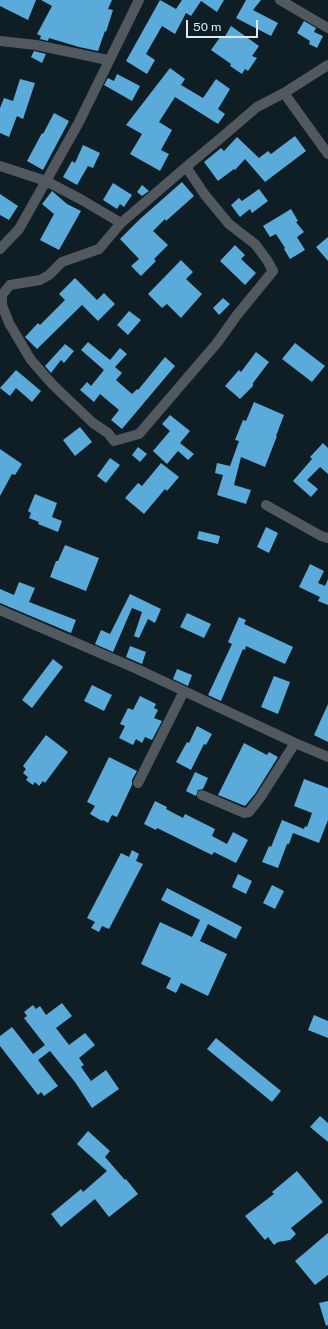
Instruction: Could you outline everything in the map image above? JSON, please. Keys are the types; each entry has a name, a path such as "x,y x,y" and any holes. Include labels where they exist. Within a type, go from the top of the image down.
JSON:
{"street":[{"path":"0,249 19,229 46,181 78,122 139,0"},
{"path":"280,0 328,28"},
{"path":"0,41 36,45 108,60"},
{"path":"186,168 205,195 229,224 255,244 268,260 273,271 237,315 217,343 139,434 114,441 108,433 93,423 52,384 31,360 9,323 2,305 2,296 10,285 40,280 49,275 62,262 99,249 121,223 257,107 284,93 328,65"},
{"path":"284,93 328,154"},
{"path":"0,166 46,181 121,223"},
{"path":"266,505 321,536 328,538"},
{"path":"0,610 137,669 328,757"},
{"path":"138,783 184,691"},
{"path":"202,795 244,813 249,812 266,789 295,743"}],"building":[{"path":"0,0 36,0 28,20 0,6"},
{"path":"41,0 112,0 108,9 113,10 98,51 49,38 48,41 40,39 41,36 37,34 52,6"},
{"path":"160,0 176,9 182,0 224,0 217,12 201,1 191,16 186,13 175,34 162,26 146,54 155,60 147,74 126,61"},
{"path":"246,0 261,0 253,10 278,23 271,36 236,18"},
{"path":"304,21 316,28 314,32 323,36 317,48 309,44 310,41 297,33"},
{"path":"231,26 259,46 252,56 257,58 248,71 245,69 242,74 211,50 221,36 224,38"},
{"path":"34,51 46,54 42,63 31,57"},
{"path":"170,68 185,79 181,85 203,98 216,79 230,89 218,109 225,114 218,124 175,97 159,122 172,130 161,150 169,154 160,171 130,154 142,134 126,125"},
{"path":"117,74 140,86 132,101 104,85 108,78 114,81"},
{"path":"20,79 35,83 23,119 17,116 9,137 0,133 0,108 4,98 13,101"},
{"path":"54,113 69,121 43,170 27,161"},
{"path":"295,136 306,151 265,182 245,159 235,170 234,169 218,181 204,162 221,148 224,151 237,137 259,158 268,151 271,154"},
{"path":"83,145 100,153 93,168 88,166 77,185 63,177 72,161 75,163"},
{"path":"182,182 194,196 166,221 165,219 153,231 168,245 154,259 156,261 141,276 131,266 139,259 120,239"},
{"path":"113,183 132,195 124,207 120,204 117,209 103,200"},
{"path":"142,185 149,191 142,196 137,192"},
{"path":"259,189 268,201 252,213 250,209 240,217 231,205 239,198 242,201"},
{"path":"52,191 67,204 81,211 59,250 40,240 54,214 42,204"},
{"path":"0,194 18,206 9,220 0,215"},
{"path":"291,209 298,221 296,222 304,232 297,237 305,250 290,259 276,234 270,237 263,226"},
{"path":"328,237 328,261 316,247"},
{"path":"235,245 245,255 241,259 256,273 245,285 220,261"},
{"path":"181,260 193,272 186,279 202,294 181,318 167,304 162,308 148,294"},
{"path":"75,278 97,300 104,293 115,304 98,321 82,305 37,349 25,337 38,323 40,325 65,300 59,294"},
{"path":"223,298 230,304 219,315 213,308"},
{"path":"129,311 141,320 128,335 117,325"},
{"path":"88,342 110,360 120,348 127,354 115,367 122,373 116,380 132,394 137,389 138,390 165,357 175,366 122,429 111,420 119,410 100,394 94,402 80,390 87,382 91,386 104,370 81,350"},
{"path":"295,343 325,366 312,382 282,359"},
{"path":"65,344 74,351 64,363 61,360 51,373 45,366"},
{"path":"256,352 269,362 253,383 253,386 240,399 225,386 239,370 241,372"},
{"path":"16,370 41,391 32,402 16,388 10,396 0,388"},
{"path":"254,402 284,415 265,467 241,457 234,485 251,490 246,504 217,495 223,475 215,473 217,463 230,466 239,441 235,440 243,420 246,421"},
{"path":"170,415 190,431 180,443 194,454 188,460 178,451 167,464 153,451 170,431 162,424"},
{"path":"80,427 92,442 75,456 63,440"},
{"path":"323,443 328,448 328,474 320,467 307,480 318,489 311,497 293,481 312,459 310,457"},
{"path":"138,447 147,454 140,462 132,455"},
{"path":"0,449 22,464 15,475 12,474 0,496"},
{"path":"110,458 120,465 106,483 97,476"},
{"path":"161,463 179,477 167,491 165,489 144,514 125,498 138,483 142,486"},
{"path":"35,494 57,503 52,517 62,521 58,532 38,524 39,522 29,518 31,513 28,511"},
{"path":"266,527 278,533 269,553 257,547"},
{"path":"199,531 220,536 218,544 197,539"},
{"path":"65,545 99,558 86,591 50,577 56,561 58,561"},
{"path":"310,564 324,571 318,583 325,586 328,579 328,605 318,601 320,597 299,587"},
{"path":"19,582 35,588 29,602 76,620 71,633 0,603 0,589 14,595"},
{"path":"130,594 161,609 155,623 148,619 139,638 134,636 142,612 132,608 113,652 95,644 101,630 110,634"},
{"path":"187,613 211,624 204,638 180,627"},
{"path":"239,617 246,620 244,624 293,647 285,664 246,646 245,650 243,649 221,701 208,695 232,644 228,642"},
{"path":"130,646 146,652 142,664 126,657"},
{"path":"53,659 63,667 32,708 22,700"},
{"path":"177,669 192,675 188,686 173,679"},
{"path":"274,676 290,682 278,714 261,707"},
{"path":"92,685 112,695 104,711 84,701"},
{"path":"140,696 156,704 154,708 158,710 154,718 162,721 152,740 145,737 142,743 136,739 133,745 119,738 125,726 120,724 128,708 133,710"},
{"path":"328,704 328,742 314,735"},
{"path":"197,726 212,734 206,745 204,744 191,770 176,762 187,742 189,743"},
{"path":"46,735 68,752 45,783 43,781 39,786 35,782 33,785 26,780 28,777 23,773 26,769 23,766"},
{"path":"244,743 267,755 269,752 278,757 255,794 245,806 218,795"},
{"path":"109,757 137,771 117,817 112,815 108,823 90,814 95,806 87,802"},
{"path":"195,772 208,778 203,789 198,790 196,796 186,791"},
{"path":"304,779 328,788 328,820 319,843 293,833 278,868 262,862 269,846 271,847 282,820 304,829 305,826 307,827 312,813 294,806"},
{"path":"155,801 183,818 185,814 215,829 212,836 227,844 233,832 248,840 236,863 214,852 212,855 157,828 156,830 144,824"},
{"path":"132,850 139,854 136,861 143,864 109,929 102,926 99,932 91,928 95,922 87,918 121,853 129,857"},
{"path":"238,874 252,881 246,894 232,887"},
{"path":"272,885 284,891 275,909 263,903"},
{"path":"167,888 242,927 236,939 208,924 200,941 227,954 208,996 181,983 176,993 166,988 171,978 141,964 160,922 192,937 200,920 161,900"},
{"path":"62,1003 72,1016 56,1028 69,1045 85,1033 95,1045 79,1058 84,1065 81,1067 91,1081 106,1070 119,1089 92,1108 75,1082 50,1051 38,1060 58,1086 44,1096 41,1092 38,1095 0,1046 0,1036 12,1027 33,1054 45,1045 24,1018 27,1016 24,1012 33,1005 36,1009 40,1006 46,1015"},
{"path":"314,1015 328,1021 328,1038 308,1030"},
{"path":"216,1038 281,1091 272,1102 207,1049"},
{"path":"320,1116 328,1123 328,1142 310,1127"},
{"path":"88,1131 110,1151 105,1157 138,1194 109,1217 95,1199 61,1227 51,1214 81,1189 83,1192 107,1171 77,1144"},
{"path":"297,1171 323,1202 291,1228 296,1234 290,1240 278,1242 274,1245 268,1237 265,1240 245,1216 274,1194 272,1192"},
{"path":"328,1233 328,1275 315,1285 295,1261"},
{"path":"328,1301 328,1325 326,1326 319,1303"}]}
